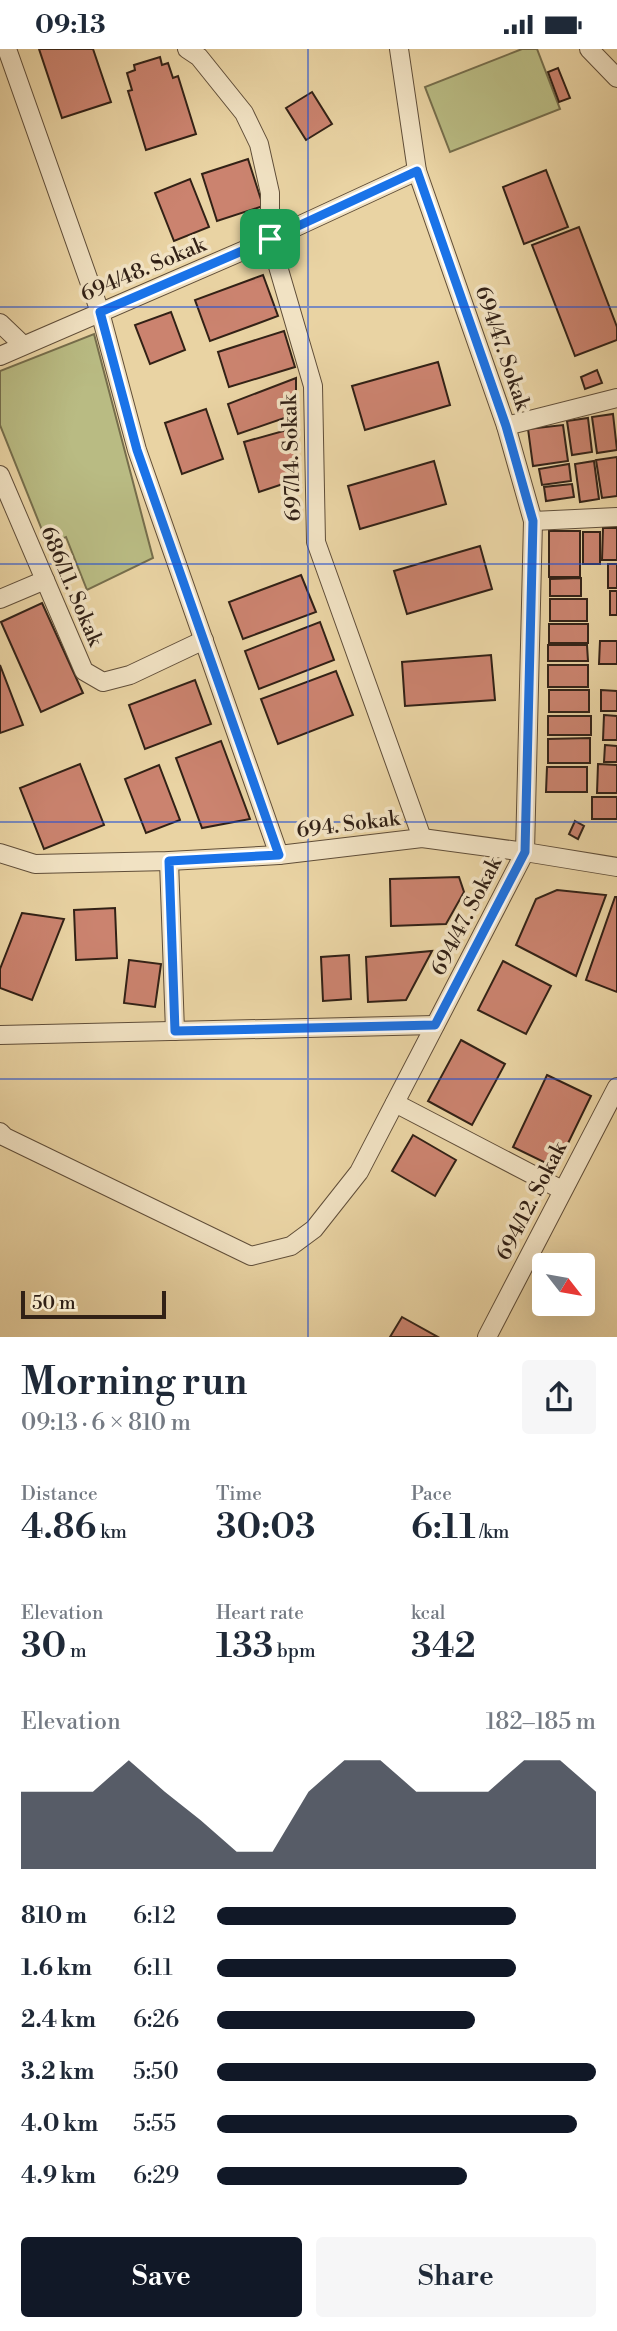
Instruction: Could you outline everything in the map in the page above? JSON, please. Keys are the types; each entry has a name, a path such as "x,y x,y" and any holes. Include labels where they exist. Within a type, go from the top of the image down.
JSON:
{"street":[{"path":"7,49 100,312 137,450 279,855"},
{"name":"697/14. Sokak","path":"187,49 199,57 237,103 259,144 270,193 270,239 313,386 316,542 422,838"},
{"name":"694/47. Sokak","path":"0,1132 5,1137 251,1256 291,1246 314,1229 359,1172 525,852 533,521 506,426 417,171 399,49"},
{"path":"589,49 617,78"},
{"name":"694/48. Sokak","path":"0,356 270,239 417,171"},
{"path":"0,324 23,345"},
{"path":"506,426 617,398"},
{"name":"686/11. Sokak","path":"0,475 84,671 103,683 130,675 204,640"},
{"path":"533,521 617,517"},
{"path":"0,599 45,580"},
{"name":"694. Sokak","path":"0,853 35,865 169,861 279,855 422,838 617,867"},
{"path":"169,861 175,1031"},
{"path":"0,1035 435,1025"},
{"name":"694/12. Sokak","path":"487,1337 617,1087"},
{"path":"395,1103 562,1190"}],"green space":[{"path":"522,49 537,49 560,109 450,152 425,87"},
{"path":"94,334 153,558 87,590 66,537 48,545 0,425 0,371"}],"building":[{"path":"39,49 93,49 111,102 62,118"},
{"path":"160,57 162,65 168,63 173,78 178,76 196,134 146,150 128,91 132,90 127,73 135,70 134,65"},
{"path":"558,68 570,98 559,102 548,72"},
{"path":"312,92 332,124 306,140 286,108"},
{"path":"248,159 263,206 217,221 202,174"},
{"path":"546,170 568,227 524,244 503,187"},
{"path":"190,179 209,227 174,241 155,193"},
{"path":"579,227 617,327 617,340 575,356 532,245"},
{"path":"263,275 278,316 210,341 195,300"},
{"path":"171,312 185,350 150,364 135,325"},
{"path":"284,331 295,367 229,387 218,352"},
{"path":"438,362 450,405 365,430 352,386"},
{"path":"597,370 602,383 585,389 581,377"},
{"path":"296,378 296,414 238,434 228,404"},
{"path":"206,409 223,459 182,474 165,423"},
{"path":"613,414 617,450 597,453 592,417"},
{"path":"588,418 592,452 572,455 567,421"},
{"path":"563,425 568,461 533,466 528,429"},
{"path":"294,428 298,479 259,492 244,442"},
{"path":"617,457 617,496 602,498 596,460"},
{"path":"434,461 446,504 360,529 348,486"},
{"path":"594,461 599,499 580,502 575,464"},
{"path":"569,464 571,481 542,485 539,469"},
{"path":"572,484 574,497 546,501 544,487"},
{"path":"603,528 617,528 617,560 602,560"},
{"path":"549,531 580,531 580,577 549,577"},
{"path":"583,532 600,532 600,564 583,564"},
{"path":"480,546 492,589 407,614 394,571"},
{"path":"608,564 617,564 617,588 608,588"},
{"path":"301,575 316,612 243,639 229,602"},
{"path":"581,578 581,596 550,596 550,579"},
{"path":"610,591 617,591 617,615 610,615"},
{"path":"550,599 587,599 587,621 550,621"},
{"path":"42,603 83,693 41,712 1,622"},
{"path":"320,622 334,660 259,689 245,651"},
{"path":"549,624 588,624 588,643 549,643"},
{"path":"600,641 617,641 617,664 599,664"},
{"path":"548,645 587,645 588,661 548,661"},
{"path":"491,655 495,700 405,706 402,662"},
{"path":"0,665 23,725 0,733"},
{"path":"548,665 588,665 588,687 548,687"},
{"path":"336,671 353,715 278,744 261,699"},
{"path":"195,680 211,724 145,749 129,705"},
{"path":"549,690 589,690 589,712 549,712"},
{"path":"601,690 617,691 617,711 601,711"},
{"path":"604,715 617,716 617,740 603,740"},
{"path":"548,716 591,716 591,735 548,735"},
{"path":"590,738 590,763 548,763 548,739"},
{"path":"221,741 250,819 202,828 176,758"},
{"path":"605,745 617,746 617,762 604,762"},
{"path":"80,764 104,825 44,849 20,788"},
{"path":"598,764 617,765 617,793 597,793"},
{"path":"159,765 180,820 146,833 125,779"},
{"path":"547,767 587,767 587,792 546,792"},
{"path":"592,797 617,797 617,819 592,819"},
{"path":"575,821 584,826 578,839 569,834"},
{"path":"459,877 464,892 446,924 391,926 390,879"},
{"path":"557,890 606,895 576,976 516,945 536,899"},
{"path":"617,897 617,992 586,980"},
{"path":"115,908 117,958 76,960 74,910"},
{"path":"22,913 64,919 32,1000 0,988 0,969"},
{"path":"432,951 406,1000 368,1002 366,957"},
{"path":"349,955 351,999 323,1001 321,957"},
{"path":"129,960 161,964 155,1007 124,1003"},
{"path":"503,961 551,986 526,1034 478,1010"},
{"path":"461,1040 505,1064 472,1125 428,1101"},
{"path":"547,1075 591,1096 556,1168 513,1147"},
{"path":"413,1135 456,1160 435,1196 392,1171"},
{"path":"402,1317 438,1337 390,1337"}],"route":[{"path":"417,171 506,426 533,521 525,852 435,1025 175,1031 169,861 279,855 137,450 100,312 270,239 417,171"}]}
